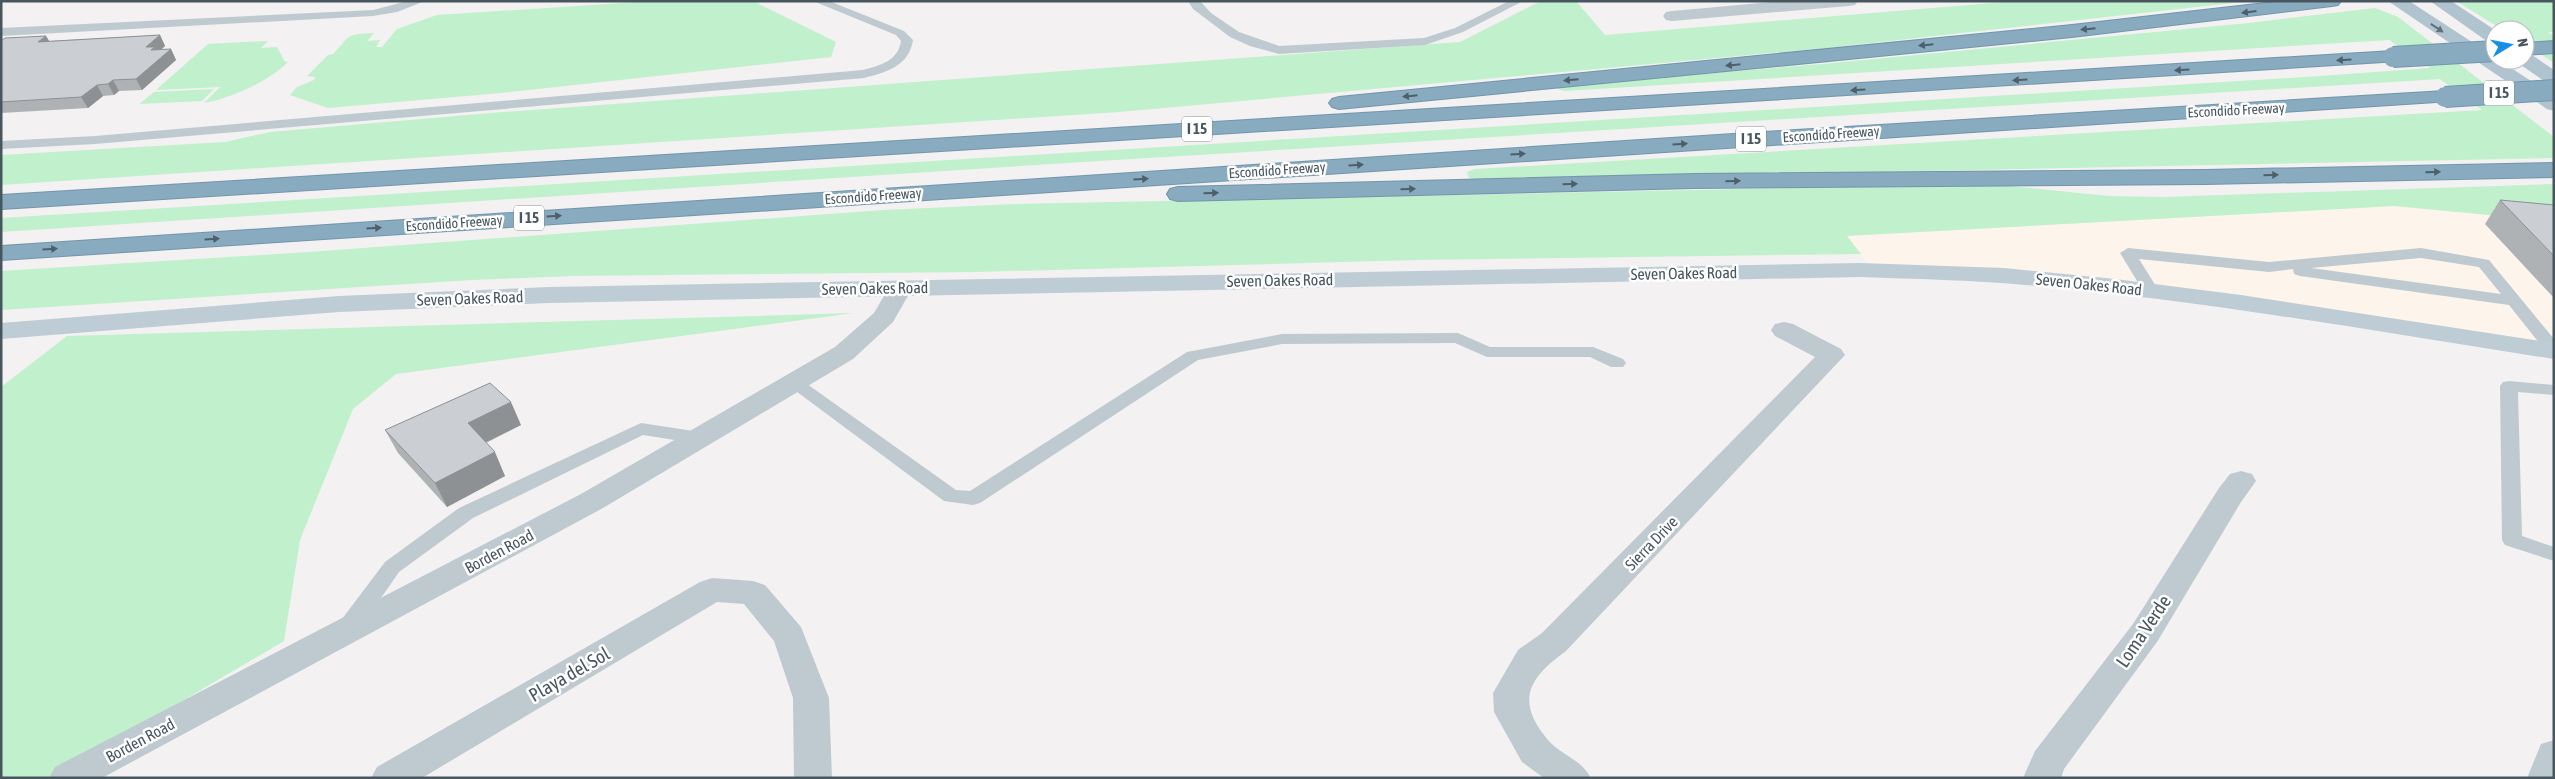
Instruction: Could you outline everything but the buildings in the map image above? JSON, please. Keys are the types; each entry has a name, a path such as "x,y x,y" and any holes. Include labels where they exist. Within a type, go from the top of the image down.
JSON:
{"highway":[{"path":"1016,140 1434,93 2062,32 2332,1"},
{"path":"2535,48 2554,47"},
{"name":"I 15","path":"1,202 2485,52"},
{"name":"Escondido Freeway","path":"1,252 2554,90"},
{"path":"1058,184 1130,195 1694,181 2205,177 2554,170"}],"main road":[{"path":"2397,1 2554,105"},
{"path":"2439,1 2485,31"},
{"path":"2535,66 2554,79"}],"street":[{"path":"1672,16 1849,1"},
{"name":"Seven Oakes Road","path":"1,331 339,304 549,295 1860,270 1978,274 2151,291 2554,350"},
{"name":"Borden Road","path":"68,778 592,501 844,354 884,317 902,287"},
{"name":"Sierra Drive","path":"1572,778 1535,751 1512,712 1511,693 1530,659 1554,642 1832,355 1784,330"},
{"name":"Loma Verde","path":"2042,778 2048,762 2145,632 2225,502 2241,482"},
{"name":"Playa del Sol","path":"390,778 712,590 753,592 788,636 811,698 813,778"},
{"path":"2546,778 2554,755"}],"lane":[{"path":"1,32 372,13 393,10 420,1"},
{"path":"1,145 95,140 864,74 899,61 907,50 907,40 900,33 818,1"},
{"path":"1194,1 1197,7 1204,13 1240,39 1255,46 1279,50 1425,41 1459,30 1518,1"},
{"path":"2151,291 2128,253 2269,267 2515,301"},
{"path":"2269,267 2421,253 2484,263 2554,350"},
{"path":"794,383 951,496 973,498 1193,356 1282,339 1458,338 1487,352 1593,352 1618,363"},
{"path":"2554,390 2509,386 2512,540 2554,554"},
{"path":"346,631 392,568 466,513 641,429 700,438"}],"shaded area":[{"path":"2394,206 2554,221 2554,351 2151,291 1873,271 1847,236"}],"green space":[{"path":"654,1 753,1 836,42 831,57 501,93 328,108 290,95 297,87 314,80 315,77 307,76 328,55 333,54 353,35 374,33 367,41 380,40 376,47 382,47 397,29 437,15"},
{"path":"1541,1 1576,1 1605,35 2017,1 2251,1 1827,48 1119,112 1,185 1,155 225,142 270,132 491,113 1460,42"},
{"path":"2456,1 2554,1 2554,32 2548,32 2554,36 2554,63 2535,51 2535,20 2487,20"},
{"path":"2375,8 2398,17 2554,137 2554,158 1481,180 1469,178 1467,172 1475,169 2482,110 2440,79 1099,161 1,232 1,218 2430,68 2389,40 1564,91 1558,89 1558,86 1567,85 1822,64 2249,23"},
{"path":"268,41 261,48 277,47 285,62 289,61 272,75 250,88 215,101 204,103 220,87 156,90 208,44"},
{"path":"214,89 202,101 139,104 154,92"},
{"path":"1989,184 2109,196 2163,197 2554,184 2554,221 2394,206 1847,236 1861,254 1416,260 975,272 573,276 471,280 1,310 1,271 309,252 884,210 1016,204"},
{"path":"854,313 396,374 353,409 300,540 284,641 51,778 1,778 1,387 67,336"}]}
